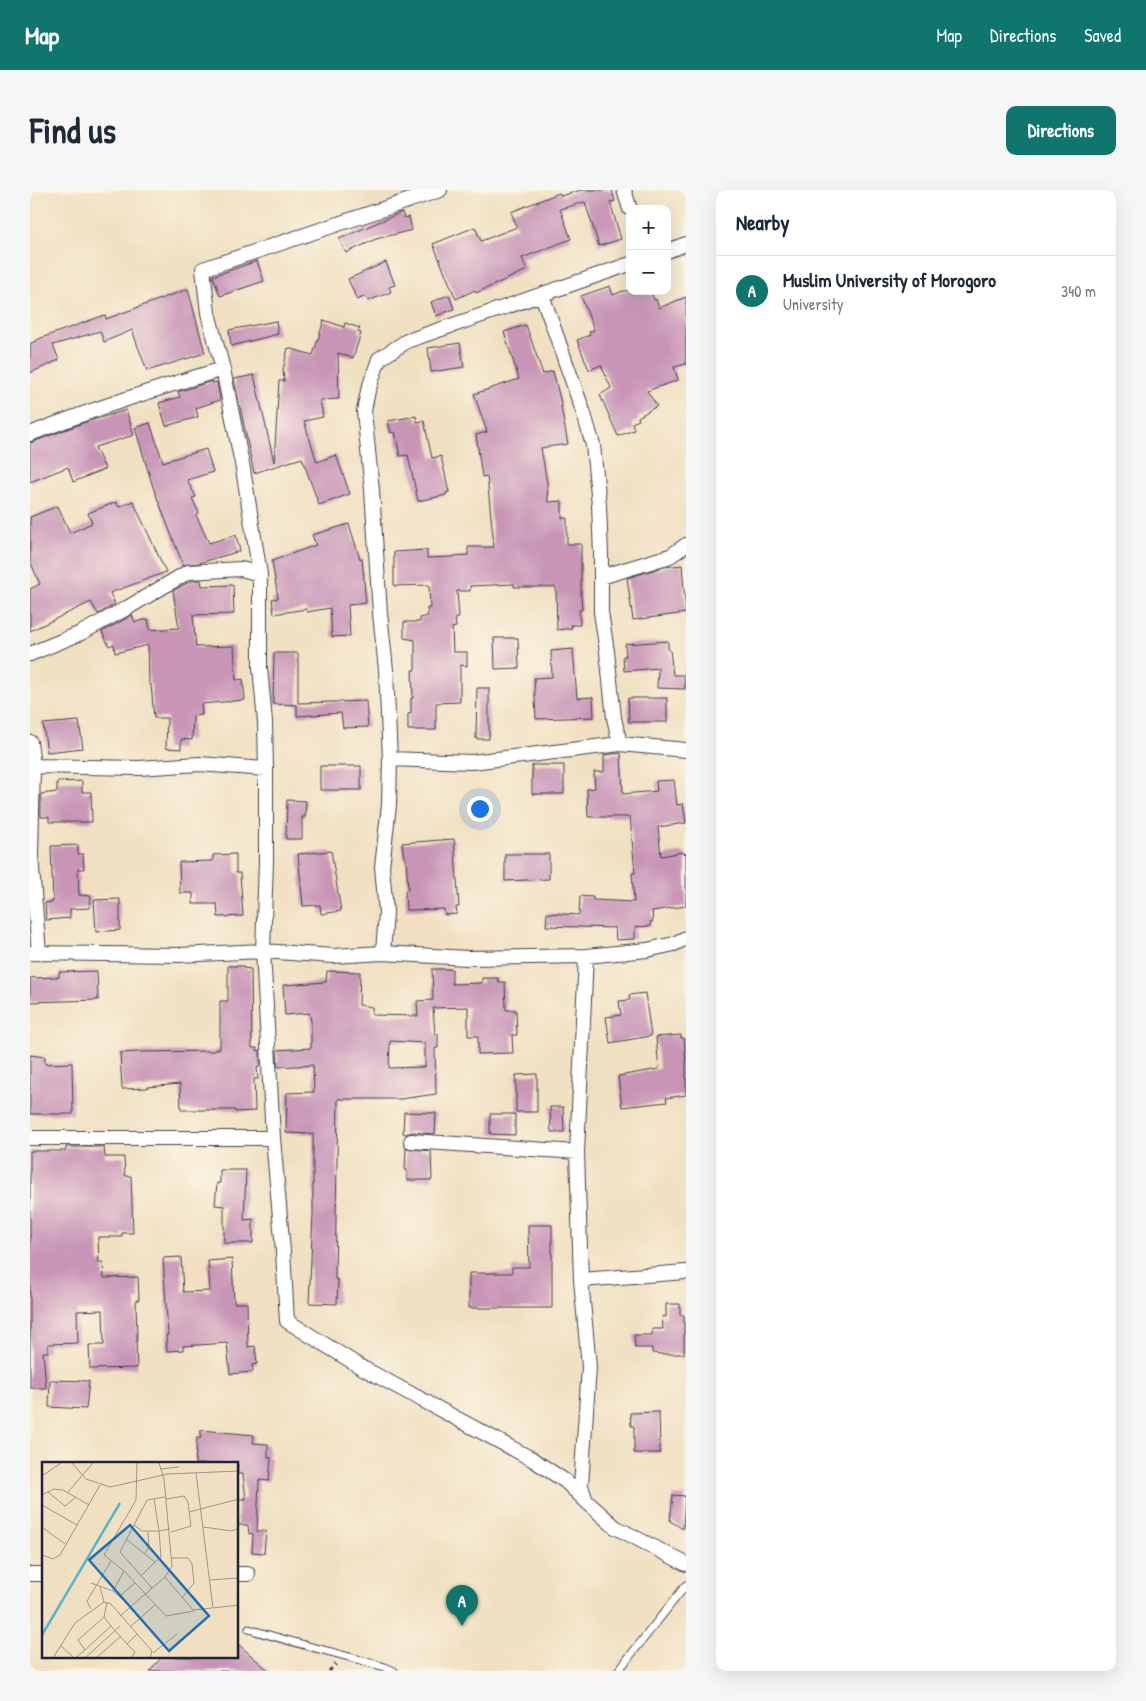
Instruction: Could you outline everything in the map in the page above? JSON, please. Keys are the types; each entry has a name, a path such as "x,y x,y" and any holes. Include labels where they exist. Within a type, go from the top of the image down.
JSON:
{"street":[{"path":"440,190 203,269 208,313 223,369 243,469 260,574 260,667 265,722 266,769 263,951 273,1138 287,1321 361,1367 532,1459 565,1481 615,1528 686,1564"},
{"path":"624,190 629,205"},
{"path":"670,250 686,244"},
{"path":"383,953 386,912 382,867 389,805 390,759 386,670 364,412 368,391 379,359 408,341 626,265"},
{"path":"542,295 593,445 599,505 601,612 614,718 620,744"},
{"path":"30,434 123,400 223,369"},
{"path":"601,577 670,556 686,545"},
{"path":"30,654 81,633 188,572 241,569 260,574"},
{"path":"30,742 33,766 31,856 35,953 179,955 263,951 333,956 383,953 467,958 586,956 647,950 674,944 686,938"},
{"path":"390,759 472,762 620,744 686,750"},
{"path":"33,766 139,768 199,764 266,769"},
{"path":"586,956 576,1152 581,1280 588,1367 581,1486 586,1501"},
{"path":"30,1138 273,1138"},
{"path":"411,1141 576,1152"},
{"path":"581,1280 686,1272"}],"lane":[{"path":"618,1671 686,1585"},
{"path":"249,1629 318,1647 394,1671"}],"building":[{"path":"582,190 612,190 615,201 610,202 621,239 599,246 585,202 560,209 571,239 522,258 527,270 476,293 475,290 456,299 433,244 475,227 481,241 517,227 511,212 559,193 561,196"},
{"path":"402,212 404,218 409,217 412,230 376,239 346,253 339,239"},
{"path":"257,261 264,281 220,296 213,276"},
{"path":"386,262 395,285 389,287 391,292 368,301 366,296 357,300 348,279"},
{"path":"610,286 613,295 626,291 626,295 652,295 659,308 686,297 686,364 674,367 678,380 647,391 657,406 638,417 639,420 632,423 634,430 618,436 600,395 611,388 601,365 589,370 577,340 590,335 589,332 594,330 581,296"},
{"path":"188,289 205,353 147,371 132,330 104,342 100,331 53,345 59,360 30,373 30,344 41,338 105,315 106,319"},
{"path":"449,295 454,309 436,316 431,302"},
{"path":"324,320 344,327 345,323 360,328 358,332 361,333 353,358 338,353 339,399 320,400 323,417 304,421 317,462 336,455 350,494 319,505 302,458 254,473 234,379 254,375 274,462 279,381 284,381 283,370 288,348 313,355"},
{"path":"276,321 278,334 231,346 229,330"},
{"path":"526,325 543,374 553,371 562,407 568,444 541,448 548,502 562,501 562,518 567,518 567,544 581,544 582,610 579,610 580,625 571,625 572,628 557,630 556,587 514,587 514,584 470,586 470,591 457,591 459,618 455,618 456,627 452,628 453,652 467,652 467,666 460,665 460,702 436,703 436,730 408,730 408,714 411,713 411,698 413,698 412,670 415,670 415,640 404,638 404,622 420,622 420,618 428,616 427,608 430,608 429,585 394,586 394,552 427,550 427,558 454,557 468,555 468,547 494,547 487,476 482,477 476,435 487,432 474,394 519,379 504,332"},
{"path":"460,343 464,367 431,372 428,348"},
{"path":"212,381 212,383 217,382 220,400 196,408 198,417 166,426 159,403 180,397 178,392"},
{"path":"126,410 134,435 95,447 105,469 73,482 68,467 30,482 30,443 86,422"},
{"path":"416,416 417,422 424,421 432,458 441,456 449,492 446,495 418,501 408,455 400,456 395,432 391,433 388,421"},
{"path":"150,423 163,462 206,449 213,472 187,480 196,497 192,498 199,513 196,515 209,543 236,535 240,551 199,563 183,565 153,487 135,428"},
{"path":"133,501 166,572 110,593 115,604 98,614 91,602 30,631 30,589 40,584 30,561 30,517 58,506 70,533 92,523 88,513 116,502 119,507"},
{"path":"349,524 360,559 362,558 366,603 348,605 350,636 332,637 330,608 307,612 306,609 274,614 272,599 278,598 272,561 316,545 312,535"},
{"path":"682,565 686,613 633,620 627,578 664,567"},
{"path":"201,580 202,586 233,585 234,614 193,615 196,647 234,646 236,680 243,679 245,700 201,704 202,715 193,716 192,740 181,739 181,749 166,748 167,718 154,718 151,684 149,684 148,645 115,653 114,644 109,646 102,632 132,615 135,622 148,619 150,630 179,628 173,591 191,581"},
{"path":"494,638 518,638 519,668 495,669"},
{"path":"668,641 673,675 685,675 685,689 657,688 658,668 624,671 623,656 626,656 625,644"},
{"path":"573,649 577,698 593,697 594,717 536,719 534,678 552,677 551,651"},
{"path":"274,653 298,653 298,703 366,701 368,727 343,728 341,713 297,716 297,705 273,704"},
{"path":"477,688 489,688 489,739 476,739"},
{"path":"628,698 667,698 667,722 629,722"},
{"path":"79,721 83,748 47,752 43,724"},
{"path":"621,753 623,794 657,791 656,781 674,780 677,805 683,804 686,823 658,827 661,856 686,853 686,906 652,911 653,921 650,922 651,926 635,927 635,939 616,940 615,928 546,926 547,913 579,915 580,896 593,897 593,900 634,902 632,873 635,873 630,817 588,817 587,789 595,788 594,772 604,772 604,755"},
{"path":"532,765 564,765 564,794 532,794"},
{"path":"320,766 361,766 361,790 320,790"},
{"path":"82,781 82,792 91,792 92,822 49,822 49,817 41,817 41,794 57,792 57,782"},
{"path":"287,800 306,801 305,817 302,817 302,839 286,839"},
{"path":"454,839 459,907 456,907 457,914 445,915 444,909 406,910 405,890 408,890 406,858 404,858 402,843"},
{"path":"78,845 78,854 83,854 84,869 78,869 79,895 91,896 90,908 70,909 70,918 46,920 45,903 53,902 51,846"},
{"path":"331,851 341,911 321,914 320,905 303,906 298,854"},
{"path":"236,854 236,873 240,873 243,916 218,917 217,904 193,904 193,893 180,893 179,862 213,861 213,855"},
{"path":"505,854 549,854 549,879 505,881"},
{"path":"120,899 120,930 96,932 94,900"},
{"path":"228,966 243,966 243,968 251,969 252,1048 257,1048 257,1051 260,1050 260,1067 257,1067 258,1079 254,1079 255,1111 181,1110 180,1084 122,1089 120,1053 215,1051 215,1049 220,1049 220,1001 228,1001"},
{"path":"432,969 452,969 452,984 482,983 482,978 498,978 498,982 505,982 506,1010 516,1010 517,1035 512,1035 513,1053 478,1054 478,1036 468,1036 468,1007 433,1008 435,1034 438,1034 438,1048 435,1048 436,1094 401,1099 338,1099 335,1279 338,1280 337,1304 309,1303 313,1214 313,1134 286,1133 287,1093 314,1092 313,1065 278,1067 277,1050 311,1048 311,1021 309,1013 285,1015 283,985 326,982 327,971 360,972 359,1005 372,1007 372,1015 418,1016 417,1001 433,1000","holes":["390,1041 425,1043 425,1067 389,1068"]},
{"path":"97,971 98,1000 30,1002 30,978 59,977 59,972"},
{"path":"645,993 651,1036 610,1043 606,1017 621,1015 619,1001 630,1000 629,995"},
{"path":"681,1035 681,1038 684,1038 686,1062 686,1095 666,1098 667,1102 622,1107 618,1076 659,1069 656,1037"},
{"path":"30,1055 45,1057 45,1064 72,1063 73,1114 30,1114"},
{"path":"537,1074 537,1112 516,1112 516,1075"},
{"path":"550,1107 563,1107 564,1132 551,1132"},
{"path":"404,1112 436,1113 435,1134 403,1133"},
{"path":"490,1114 515,1114 515,1135 490,1134"},
{"path":"66,1147 104,1147 105,1157 124,1157 125,1176 131,1176 133,1233 122,1233 122,1237 98,1237 99,1263 103,1262 104,1278 138,1277 139,1300 136,1300 137,1368 90,1369 89,1345 104,1345 103,1310 77,1311 78,1343 48,1344 48,1352 43,1352 46,1388 30,1388 30,1151 66,1151"},
{"path":"406,1148 431,1151 432,1180 407,1180 407,1170 405,1170"},
{"path":"220,1170 246,1170 244,1220 253,1219 253,1243 224,1243 224,1206 215,1205 217,1183 220,1183"},
{"path":"528,1225 552,1225 552,1308 469,1308 469,1273 512,1273 512,1267 529,1267"},
{"path":"181,1257 183,1292 210,1291 208,1261 232,1259 234,1303 247,1303 248,1347 255,1346 257,1364 252,1365 253,1372 230,1374 227,1343 183,1346 183,1350 167,1351 166,1335 168,1335 163,1258"},
{"path":"666,1304 680,1304 680,1315 684,1315 684,1354 652,1353 652,1348 635,1348 634,1335 652,1335 652,1329 663,1329 662,1316 666,1317"},
{"path":"50,1380 89,1381 86,1409 49,1407"},
{"path":"659,1412 660,1453 634,1453 634,1426 631,1426 630,1413"},
{"path":"201,1430 254,1435 253,1443 268,1444 268,1457 271,1458 269,1481 259,1480 257,1531 266,1531 264,1553 252,1552 253,1533 249,1534 248,1525 239,1525 239,1499 246,1499 243,1474 239,1474 239,1462 195,1462 197,1438 201,1438"},
{"path":"673,1495 685,1496 683,1529 670,1521"},
{"path":"239,1645 269,1671 150,1671 161,1658 239,1658"}],"place":[{"name":"Muslim University of Morogoro","path":"462,1626"}]}
